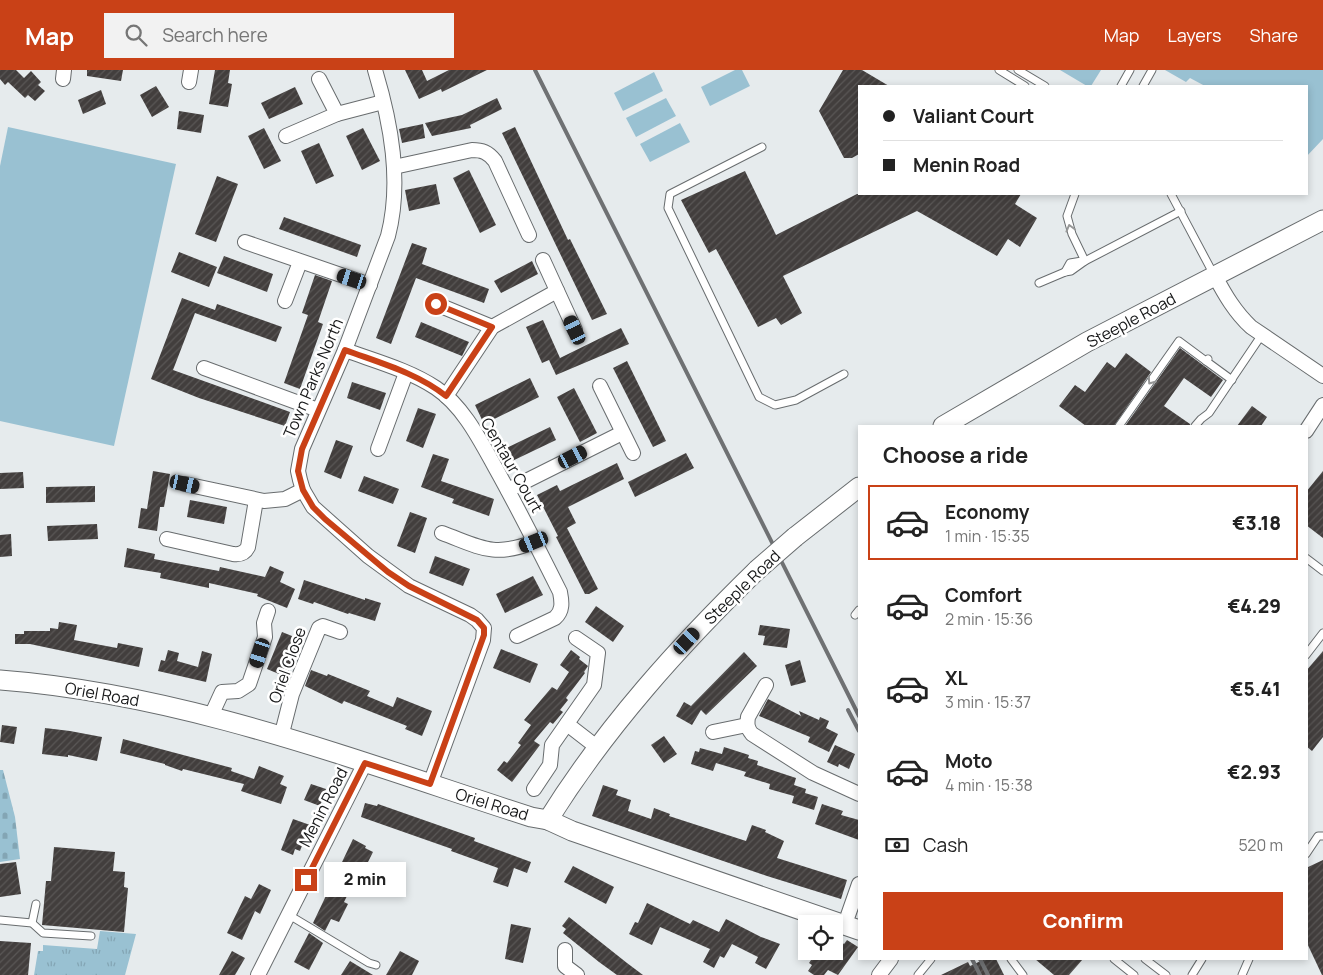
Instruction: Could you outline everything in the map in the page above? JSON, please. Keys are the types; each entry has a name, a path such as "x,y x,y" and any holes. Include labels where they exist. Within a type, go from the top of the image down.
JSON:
{"street":[{"name":"Town Parks North","path":"375,70 391,139 394,167 392,221 345,350 318,410 300,459 298,471 303,490 313,507 325,519 388,572 409,586 470,615 484,628 483,640 430,784"},
{"path":"319,79 338,114"},
{"path":"286,136 338,114 383,102"},
{"path":"394,167 472,150 486,152 495,161 529,235"},
{"name":"Steeple Road","path":"945,425 1087,342 1323,220"},
{"path":"245,242 370,285"},
{"path":"543,260 575,330"},
{"path":"285,301 300,262"},
{"path":"1214,276 1242,319 1261,336 1323,376"},
{"path":"446,396 492,327 557,291"},
{"path":"436,304 492,327"},
{"name":"Centaur Court","path":"345,350 406,373 436,388 458,410 482,443 560,592 561,608 559,614 555,618 517,636"},
{"path":"204,368 318,410"},
{"path":"378,449 406,373"},
{"path":"600,386 633,453"},
{"path":"1308,428 1323,405"},
{"path":"508,490 622,433"},
{"path":"185,484 256,500 278,500 303,490"},
{"name":"Steeple Road","path":"548,820 630,706 712,614 757,570 858,487"},
{"path":"167,539 233,554 243,553 248,547 256,500"},
{"path":"442,532 497,551 510,550 534,542"},
{"path":"211,716 222,692 238,691 249,684 265,637 264,623 268,611"},
{"name":"Oriel Close","path":"281,737 292,694 319,628 325,626 340,632"},
{"path":"534,789 550,765 552,745 596,681 598,652 576,638"},
{"name":"Oriel Road","path":"0,680 43,683 123,696 211,716 365,763 531,817 548,820 572,831 852,927"},
{"path":"766,684 751,710 747,725 752,734 813,773 858,794"},
{"path":"567,724 598,748"},
{"path":"713,732 747,725"},
{"name":"Menin Road","path":"258,975 365,763"},
{"path":"852,927 858,890"},
{"path":"565,950 565,966 577,975"},
{"path":"879,975 890,960"}],"lane":[{"path":"999,70 1023,85"},
{"path":"1018,70 1043,85"},
{"path":"1122,85 1130,70"},
{"path":"1144,85 1152,70"},
{"path":"762,147 670,194 668,208 759,397 775,404 796,400 844,374"},
{"path":"1075,195 1067,216 1072,234 1085,260"},
{"path":"1172,195 1214,276"},
{"path":"1039,283 1064,272 1070,263 1085,260 1181,211"},
{"path":"1196,425 1209,413 1261,336"},
{"path":"1121,425 1179,341 1232,380"},
{"path":"1308,560 1323,571"},
{"path":"1308,652 1323,632"},
{"path":"1308,851 1318,836 1323,836"},
{"path":"32,923 36,904"},
{"path":"289,915 376,965"},
{"path":"0,920 32,923 43,933 91,936"},
{"path":"918,975 930,960"},
{"path":"1012,960 1023,975"},
{"path":"1115,960 1134,975"},
{"path":"1146,960 1166,975"},
{"path":"1192,975 1201,960"},
{"path":"1242,975 1249,960"}],"green space":[{"path":"735,70 742,70 750,86 710,106 701,87"},
{"path":"1060,70 1101,70 1092,85 1085,85"},
{"path":"1165,70 1323,70 1323,139 1308,155 1308,85 1203,85 1190,78 1186,82"},
{"path":"654,72 663,91 623,111 614,93"},
{"path":"666,98 676,116 636,137 626,118"},
{"path":"680,123 690,142 650,162 640,144"},
{"path":"8,127 176,164 114,446 0,421 0,166"},
{"path":"0,770 3,770 15,817 20,859 0,862"},
{"path":"100,931 136,934 125,975 34,975 38,951 43,951 43,945 97,949"}],"building":[{"path":"0,70 16,70 24,78 31,71 41,82 38,85 45,91 35,101 28,95 25,98 8,82 5,85 0,79"},
{"path":"87,70 123,70 121,81 87,76"},
{"path":"215,70 230,70 228,83 232,84 228,107 209,104"},
{"path":"405,70 422,70 427,81 449,70 487,70 442,92 441,89 419,99"},
{"path":"843,70 862,70 887,85 858,85 858,155 852,158 844,158 819,111"},
{"path":"156,86 169,107 152,117 140,95"},
{"path":"295,87 303,104 269,119 261,103"},
{"path":"101,90 106,104 83,114 78,100"},
{"path":"497,98 502,109 470,125 471,128 432,136 425,123 462,115"},
{"path":"179,111 204,115 201,133 177,129"},
{"path":"423,124 425,138 402,143 399,129"},
{"path":"515,127 568,240 570,239 607,314 592,320 502,133"},
{"path":"264,128 281,161 264,169 248,136"},
{"path":"363,128 380,161 362,170 346,136"},
{"path":"319,143 334,176 316,184 301,151"},
{"path":"469,170 496,225 480,233 453,178"},
{"path":"745,171 776,235 857,194 1020,195 1015,204 1037,218 1020,247 1008,239 997,256 917,211 783,276 802,313 781,325 776,318 758,327 716,249 709,253 681,200"},
{"path":"217,176 238,184 216,242 195,234"},
{"path":"436,184 440,204 409,211 405,190"},
{"path":"284,217 361,245 357,257 279,229"},
{"path":"412,243 427,248 422,264 489,289 484,303 416,278 391,344 376,338"},
{"path":"179,252 217,267 209,287 171,272"},
{"path":"224,256 273,274 267,292 217,273"},
{"path":"532,261 538,274 501,293 494,281"},
{"path":"315,275 332,281 318,322 323,324 300,389 284,383 308,315 302,313"},
{"path":"182,298 215,310 217,304 282,327 276,342 195,313 173,370 290,412 285,426 199,398 151,379"},
{"path":"543,320 560,358 621,328 629,344 556,375 549,360 542,363 526,327"},
{"path":"421,322 469,342 462,356 415,337"},
{"path":"1180,348 1223,380 1211,397 1184,378 1164,406 1190,425 1126,425"},
{"path":"1126,353 1151,372 1115,425 1085,425 1059,406 1075,385 1085,392 1107,362 1115,368"},
{"path":"627,361 666,441 653,447 613,368"},
{"path":"530,378 539,397 484,424 475,405"},
{"path":"352,382 386,393 380,410 347,398"},
{"path":"574,388 597,433 580,442 557,397"},
{"path":"1252,406 1267,417 1262,425 1238,425"},
{"path":"418,408 436,414 423,448 406,441"},
{"path":"550,427 556,440 506,464 502,450"},
{"path":"336,440 353,446 341,479 324,472"},
{"path":"686,453 694,468 635,497 628,482"},
{"path":"433,454 449,459 441,481 494,499 489,516 452,503 454,499 421,487"},
{"path":"617,463 624,479 568,507 576,523 567,528 598,589 585,594 537,495 557,485 560,491"},
{"path":"153,471 170,474 164,507 160,507 157,531 138,528 141,508 147,509"},
{"path":"1323,471 1323,538 1308,527 1308,490"},
{"path":"23,472 24,488 0,489 0,473"},
{"path":"364,476 399,489 393,504 358,491"},
{"path":"95,486 95,502 46,503 46,487"},
{"path":"190,500 227,507 224,524 187,517"},
{"path":"410,512 427,518 415,553 397,546"},
{"path":"97,524 98,539 48,541 47,526"},
{"path":"11,534 12,556 0,557 0,535"},
{"path":"127,548 155,554 154,559 219,571 220,567 265,577 270,566 284,572 280,582 295,589 287,608 257,596 258,594 209,583 209,588 160,578 161,573 124,567"},
{"path":"435,556 470,569 463,586 429,573"},
{"path":"533,576 543,595 505,613 496,594"},
{"path":"304,580 365,600 365,598 381,603 375,621 314,602 313,604 298,599"},
{"path":"596,606 624,626 613,642 585,622"},
{"path":"59,622 77,625 74,640 117,648 118,643 143,648 139,667 30,644 15,644 15,634 24,634 24,631 50,631 50,628 58,629"},
{"path":"760,625 790,629 787,648 763,645 765,636 758,635"},
{"path":"282,632 302,640 286,677 267,669"},
{"path":"501,649 538,664 530,683 493,668"},
{"path":"168,650 179,653 177,661 198,667 202,651 212,654 206,682 158,671 161,660 165,661"},
{"path":"571,650 588,666 585,673 566,698 568,700 560,710 563,712 553,724 550,722 534,741 540,745 512,782 497,770 504,761 507,763 521,745 518,743 531,725 524,720 552,687 557,690 569,672 560,665"},
{"path":"1323,651 1323,737 1312,751 1308,748 1308,669"},
{"path":"744,652 757,666 706,715 701,710 692,725 676,716 684,702 691,706"},
{"path":"800,660 806,682 791,686 785,665"},
{"path":"311,670 327,676 328,674 370,691 367,696 393,707 397,697 432,711 422,736 405,729 407,726 344,701 342,704 305,686"},
{"path":"768,699 801,716 799,711 819,720 820,717 829,721 826,728 838,734 829,752 808,742 810,737 759,716"},
{"path":"2,725 17,727 14,744 0,742"},
{"path":"45,728 102,737 97,761 68,755 68,757 42,754"},
{"path":"664,736 677,754 664,763 651,745"},
{"path":"123,739 232,768 231,771 254,779 259,766 284,776 280,784 287,787 281,804 241,791 244,784 183,769 182,771 165,764 120,753"},
{"path":"835,745 855,754 849,769 839,764 838,767 827,762"},
{"path":"724,747 749,755 748,758 758,761 757,765 796,778 794,785 806,789 805,793 818,797 814,810 792,803 794,796 769,789 770,784 744,776 746,772 716,763 713,771 691,764 695,751 699,752 700,748 722,754"},
{"path":"311,784 326,789 320,806 304,800"},
{"path":"603,785 618,790 616,795 631,800 628,811 651,819 654,808 670,814 669,816 746,841 752,825 766,830 765,832 784,841 777,858 847,880 841,899 767,876 592,816"},
{"path":"365,803 377,806 378,804 475,838 474,841 531,862 527,873 514,868 508,887 493,882 498,868 451,851 452,849 361,817"},
{"path":"822,804 843,811 841,815 858,820 858,840 815,824"},
{"path":"293,819 310,825 300,851 295,849 293,855 281,850"},
{"path":"353,839 373,852 366,866 363,864 344,902 348,904 339,922 331,919 325,931 313,923"},
{"path":"54,847 115,852 113,871 125,872 124,887 128,888 124,932 42,925 46,881 51,881"},
{"path":"1323,860 1323,975 1308,945 1308,867"},
{"path":"16,862 21,894 0,897 0,864"},
{"path":"573,866 614,887 606,904 564,882"},
{"path":"259,884 271,890 260,914 255,911 242,940 227,933 245,896 251,899"},
{"path":"647,903 690,924 693,920 719,932 726,919 761,937 780,944 766,969 755,963 758,957 732,944 724,958 720,956 714,968 703,962 710,949 660,927 652,945 629,934 635,922 638,923"},
{"path":"569,917 643,975 617,975 599,962 563,933 566,929 562,926"},
{"path":"511,924 531,928 523,963 505,959"},
{"path":"309,933 323,943 309,970 294,962"},
{"path":"847,940 858,947 838,975 828,970 824,975 814,975 808,971 812,965 809,963 811,960 843,960 843,943"},
{"path":"0,941 31,943 28,975 0,975"},
{"path":"232,951 245,958 235,975 219,975"},
{"path":"400,951 419,961 412,975 386,975"},
{"path":"983,960 996,960 1004,975 941,975 968,962 970,966"},
{"path":"1036,960 1082,960 1069,975 1054,975"},
{"path":"350,961 373,975 341,975"}],"railway":[{"path":"535,70 858,714"},
{"path":"848,710 858,729"},
{"path":"972,960 980,975"},
{"path":"980,960 988,975"}],"route":[{"path":"306,880 365,763 430,784 484,635 484,628 477,620 409,586 388,572 325,519 307,499 298,471 302,449 345,350 406,373 436,388 446,396 492,327 436,304"}]}
